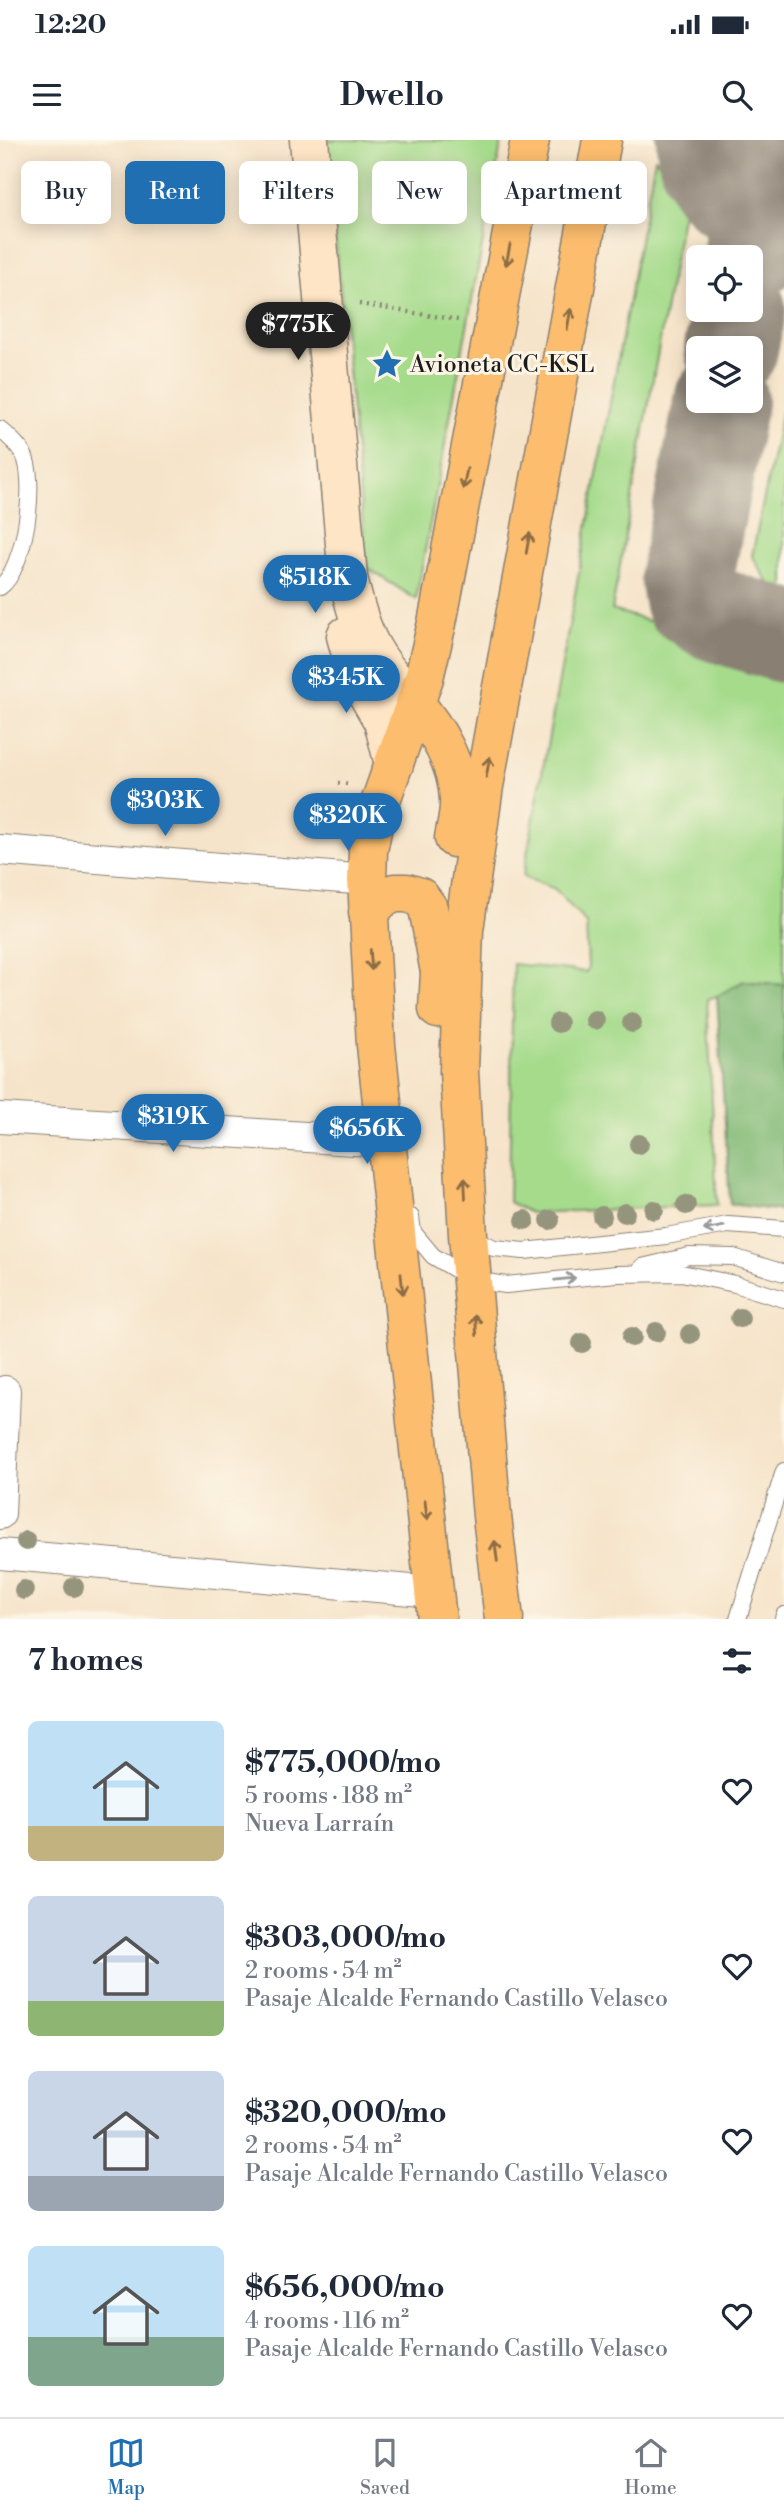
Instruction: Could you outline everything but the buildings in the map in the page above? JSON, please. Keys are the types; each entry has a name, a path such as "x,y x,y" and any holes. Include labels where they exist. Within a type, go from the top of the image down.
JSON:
{"main road":[{"path":"436,1605 394,1140 376,1045 367,896 368,851 374,820 415,704 437,623 530,140"},
{"path":"504,1619 489,1489 462,1133 459,1071 464,930 484,786 602,140"},
{"path":"415,704 430,720 446,751 453,767 460,802 447,887 436,1066 462,1133"},
{"path":"367,896 382,899 394,893 407,893 420,897 428,908 440,972"}],"street":[{"path":"309,140 348,578 355,610 368,643 388,675 415,704"},
{"path":"348,578 345,617 349,652 357,676 383,720 394,764"},
{"path":"0,850 367,896"},
{"path":"0,1118 394,1140"},
{"path":"0,1514 5,1391"},
{"path":"0,1554 436,1605"}],"lane":[{"path":"0,429 24,454 31,494 16,566 0,587"},
{"path":"410,1206 413,1232 433,1256 473,1280 506,1285 616,1274 681,1273 735,1284 784,1299"},
{"path":"468,1235 494,1248 524,1251 666,1236 728,1225 784,1229"},
{"path":"616,1274 689,1256 733,1257 784,1273"},
{"path":"738,1619 784,1471"}],"path":[{"path":"323,298 462,321"}],"green space":[{"path":"326,140 502,140 498,161 481,161 481,224 486,224 416,599 367,568 334,224 358,224 358,161 328,161"},
{"path":"655,158 686,194 612,610 784,662 784,985 744,981 707,999 717,1205 530,1213 509,1202 513,964 586,972 588,967 586,923 555,889 523,877 643,224 647,224 647,202"},
{"path":"784,401 784,593 773,590 752,556"},
{"path":"744,981 784,985 784,1211 730,1204 717,996"}],"taxiway":[{"path":"751,245 773,140"},
{"path":"734,336 736,322"},
{"path":"719,413 687,575 691,599 714,614 784,636"}],"runway":[{"path":"773,140 784,144"}],"place":[{"name":"Avioneta CC-KSL","path":"387,364"}]}
